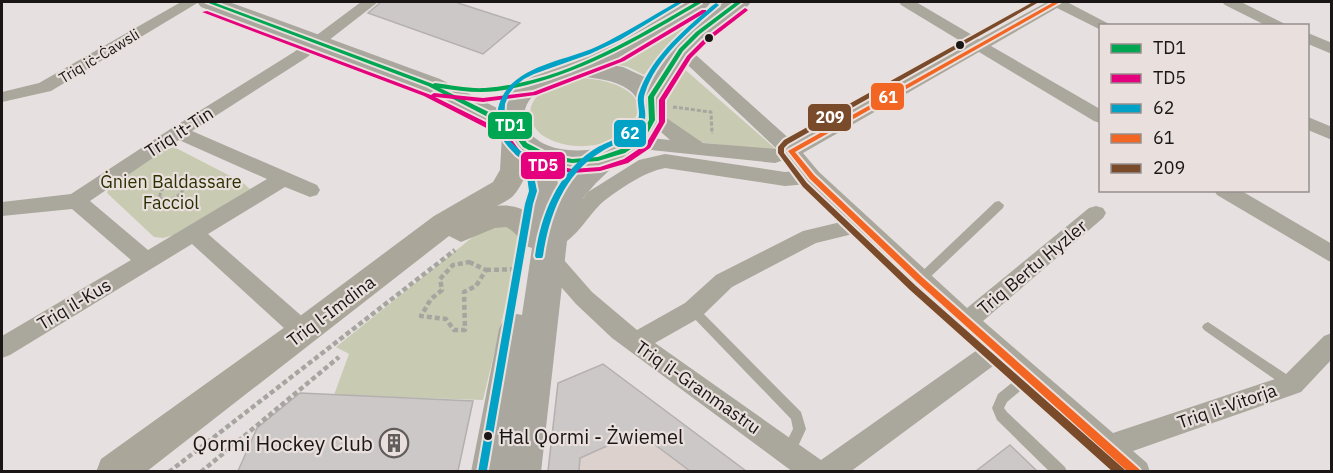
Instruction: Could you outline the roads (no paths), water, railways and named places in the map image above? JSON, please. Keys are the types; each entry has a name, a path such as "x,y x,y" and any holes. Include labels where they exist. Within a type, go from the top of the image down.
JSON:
{"highway":[{"path":"209,2 430,85 558,160 579,161 614,154"},
{"path":"430,85 483,90 530,84 618,50 699,2"},
{"path":"492,471 540,251 568,194 585,175 614,154 638,141 648,130 653,107 681,50 698,33 739,2"},
{"path":"576,68 600,69 622,74 639,83 653,107"},
{"path":"520,471 542,303 540,251 544,192 509,112 516,97 530,84"}],"main road":[{"name":"Triq l-Imdina","path":"115,471 304,332 444,224 503,189 514,171 521,138"},
{"name":"Triq l-Imdina","path":"146,471 461,230 497,216 511,217 522,221 540,251"}],"street":[{"name":"Triq iċ-Ċawsli","path":"2,97 45,87 191,2"},
{"path":"348,19 351,2"},
{"name":"Triq it-Tin","path":"2,209 76,201 178,132 316,44 370,2"},
{"path":"906,2 1099,116"},
{"path":"614,154 651,144 774,157 791,151 1057,2 1102,24"},
{"path":"1230,2 1277,24"},
{"path":"1309,38 1332,49"},
{"path":"681,50 791,151 812,177 920,280 1137,471"},
{"path":"653,107 676,135 705,149"},
{"path":"1309,123 1332,134"},
{"path":"178,132 310,190"},
{"path":"746,155 812,177"},
{"path":"540,251 575,222 595,197 646,165 665,161 785,179 812,177"},
{"name":"Triq il-Kus","path":"2,348 284,178"},
{"path":"1227,192 1332,255"},
{"path":"76,201 147,261"},
{"name":"Triq Bertu Hyzler","path":"968,320 1096,213"},
{"path":"636,342 693,310 724,281 810,237 862,224"},
{"path":"194,233 304,332"},
{"name":"Triq il-Granmastru","path":"540,251 584,298 636,342 816,471"},
{"path":"542,303 584,298"},
{"name":"Triq il-Vitorja","path":"1109,447 1292,384 1332,343"},
{"path":"827,471 999,348"}],"lane":[{"path":"920,280 999,206"},
{"path":"693,310 796,416 800,429 789,452"},
{"path":"1208,327 1292,384"},
{"path":"1030,375 1002,398 998,408 1002,416 1060,471"}],"place":[{"name":"Ħal Qormi - Żwiemel","path":"488,436"},
{"name":"Qormi Hockey Club","path":"394,443"}],"park label":[{"name":"Ġnien Baldassare Facciol","path":"171,192"}]}
